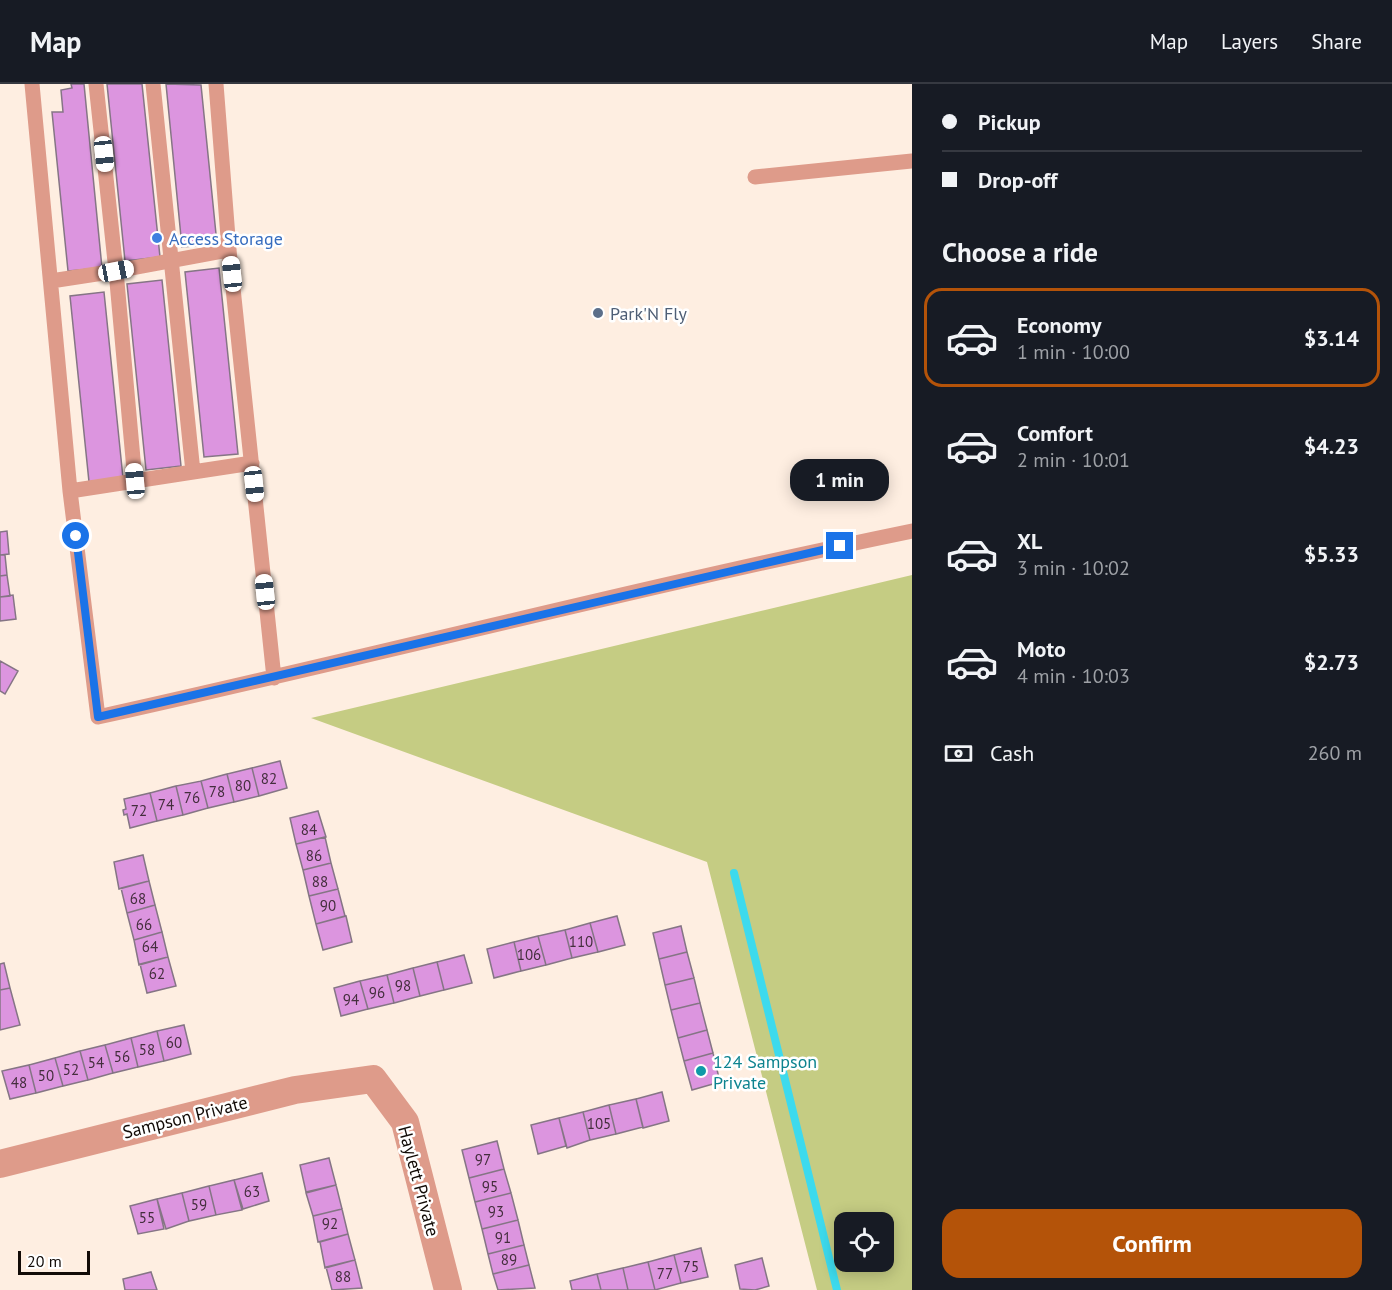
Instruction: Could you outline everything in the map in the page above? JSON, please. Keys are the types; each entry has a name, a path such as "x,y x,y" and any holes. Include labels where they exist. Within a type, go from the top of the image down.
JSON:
{"street":[{"name":"Sampson Private","path":"0,1164 295,1090 372,1079"},
{"name":"Haylett Private","path":"372,1079 405,1122 448,1290"}],"lane":[{"path":"32,84 70,491 98,717 274,678 793,555 912,531"},
{"path":"96,84 135,481"},
{"path":"153,84 193,472"},
{"path":"216,84 229,250 274,678"},
{"path":"755,177 912,160"},
{"path":"51,281 229,250"},
{"path":"70,491 252,462"}],"green space":[{"path":"912,575 912,1290 817,1290 707,862 311,718"}],"building":[{"path":"71,84 84,84 102,268 68,271 52,112 63,112 61,90 72,88"},
{"path":"107,84 142,84 160,257 125,261"},
{"path":"166,84 201,85 217,244 182,247"},
{"path":"219,268 238,454 204,457 185,272"},
{"path":"162,280 181,466 146,470 127,284"},
{"path":"104,292 123,478 89,482 70,296"},
{"path":"7,531 9,554 0,555 0,532"},
{"path":"0,555 5,555 7,575 0,576"},
{"path":"7,575 10,596 0,597 0,576"},
{"path":"13,595 16,619 0,621 0,597"},
{"path":"0,661 18,671 5,694 0,691"},
{"path":"280,761 287,788 259,796 252,768"},
{"path":"252,768 259,796 234,802 227,774"},
{"path":"227,774 234,802 208,808 201,781"},
{"path":"201,781 208,808 183,815 176,786"},
{"path":"176,786 183,815 157,821 150,793"},
{"path":"150,793 157,821 130,828 127,814 124,815 123,810 126,809 124,799"},
{"path":"318,811 326,837 296,844 290,818"},
{"path":"325,837 331,863 303,870 296,844"},
{"path":"143,855 149,881 119,889 114,862"},
{"path":"331,863 338,889 309,896 303,870"},
{"path":"149,881 155,905 127,913 121,888"},
{"path":"338,889 345,916 316,924 309,896"},
{"path":"155,905 162,932 134,940 127,913"},
{"path":"346,916 352,942 323,950 316,924"},
{"path":"617,916 625,945 598,952 590,923"},
{"path":"590,923 598,952 572,958 565,930"},
{"path":"681,926 687,952 659,959 653,933"},
{"path":"565,930 572,958 546,965 538,936"},
{"path":"162,932 168,957 139,965 134,940"},
{"path":"538,936 546,965 521,971 514,942"},
{"path":"514,942 521,971 494,978 487,949"},
{"path":"687,952 694,978 665,985 659,959"},
{"path":"464,955 472,983 444,990 437,962"},
{"path":"168,957 176,986 147,993 140,964"},
{"path":"437,962 444,990 420,996 413,968"},
{"path":"4,963 10,988 0,990 0,964"},
{"path":"413,968 420,996 394,1003 387,975"},
{"path":"387,975 394,1003 368,1009 360,981"},
{"path":"694,978 700,1003 671,1010 665,985"},
{"path":"360,981 368,1009 341,1016 334,988"},
{"path":"10,988 20,1025 0,1030 0,990"},
{"path":"700,1003 707,1030 678,1038 671,1010"},
{"path":"184,1025 191,1054 164,1061 157,1031"},
{"path":"707,1030 713,1053 684,1061 678,1038"},
{"path":"157,1031 164,1061 138,1067 131,1038"},
{"path":"131,1038 138,1067 113,1073 105,1045"},
{"path":"105,1045 113,1073 88,1080 80,1051"},
{"path":"80,1051 88,1080 63,1086 55,1058"},
{"name":"124 Sampson Private","path":"713,1053 720,1082 692,1090 684,1061"},
{"path":"55,1058 63,1086 36,1093 29,1065"},
{"path":"29,1065 36,1093 10,1099 2,1071"},
{"path":"662,1092 669,1121 643,1128 636,1099"},
{"path":"636,1099 643,1127 616,1134 609,1105"},
{"path":"609,1105 616,1134 590,1140 583,1112"},
{"path":"583,1112 590,1140 567,1148 559,1118"},
{"path":"559,1118 566,1146 538,1154 531,1125"},
{"path":"497,1141 504,1169 469,1178 462,1150"},
{"path":"329,1158 336,1185 306,1192 300,1165"},
{"path":"504,1169 511,1193 475,1202 469,1178"},
{"path":"262,1173 269,1201 243,1209 234,1180"},
{"path":"234,1180 242,1210 216,1215 209,1186"},
{"path":"336,1185 342,1209 313,1216 306,1193"},
{"path":"209,1186 216,1215 189,1221 182,1193"},
{"path":"182,1193 189,1221 166,1229 157,1199"},
{"path":"511,1193 518,1220 482,1229 475,1202"},
{"path":"157,1199 164,1229 138,1234 130,1206"},
{"path":"342,1209 348,1234 318,1242 313,1216"},
{"path":"518,1220 524,1245 488,1254 482,1229"},
{"path":"348,1234 355,1260 325,1268 320,1242"},
{"path":"524,1245 529,1265 493,1274 488,1254"},
{"path":"701,1248 708,1277 681,1283 674,1255"},
{"path":"674,1255 681,1283 655,1290 648,1262"},
{"path":"762,1258 769,1286 755,1290 740,1289 735,1265"},
{"path":"355,1260 362,1288 332,1290 326,1267"},
{"path":"648,1262 655,1290 628,1290 623,1268"},
{"path":"529,1265 535,1288 498,1290 493,1274"},
{"path":"623,1268 628,1290 601,1290 597,1274"},
{"path":"151,1272 157,1290 125,1290 123,1279"},
{"path":"597,1274 601,1290 572,1290 570,1281"}],"waterway":[{"path":"734,873 837,1290"}],"place":[{"name":"Access Storage","path":"157,238"},
{"name":"Park'N Fly","path":"598,313"},
{"name":"124 Sampson Private","path":"701,1071"}],"route":[{"path":"76,536 98,717 307,671 776,559 840,546"}]}
